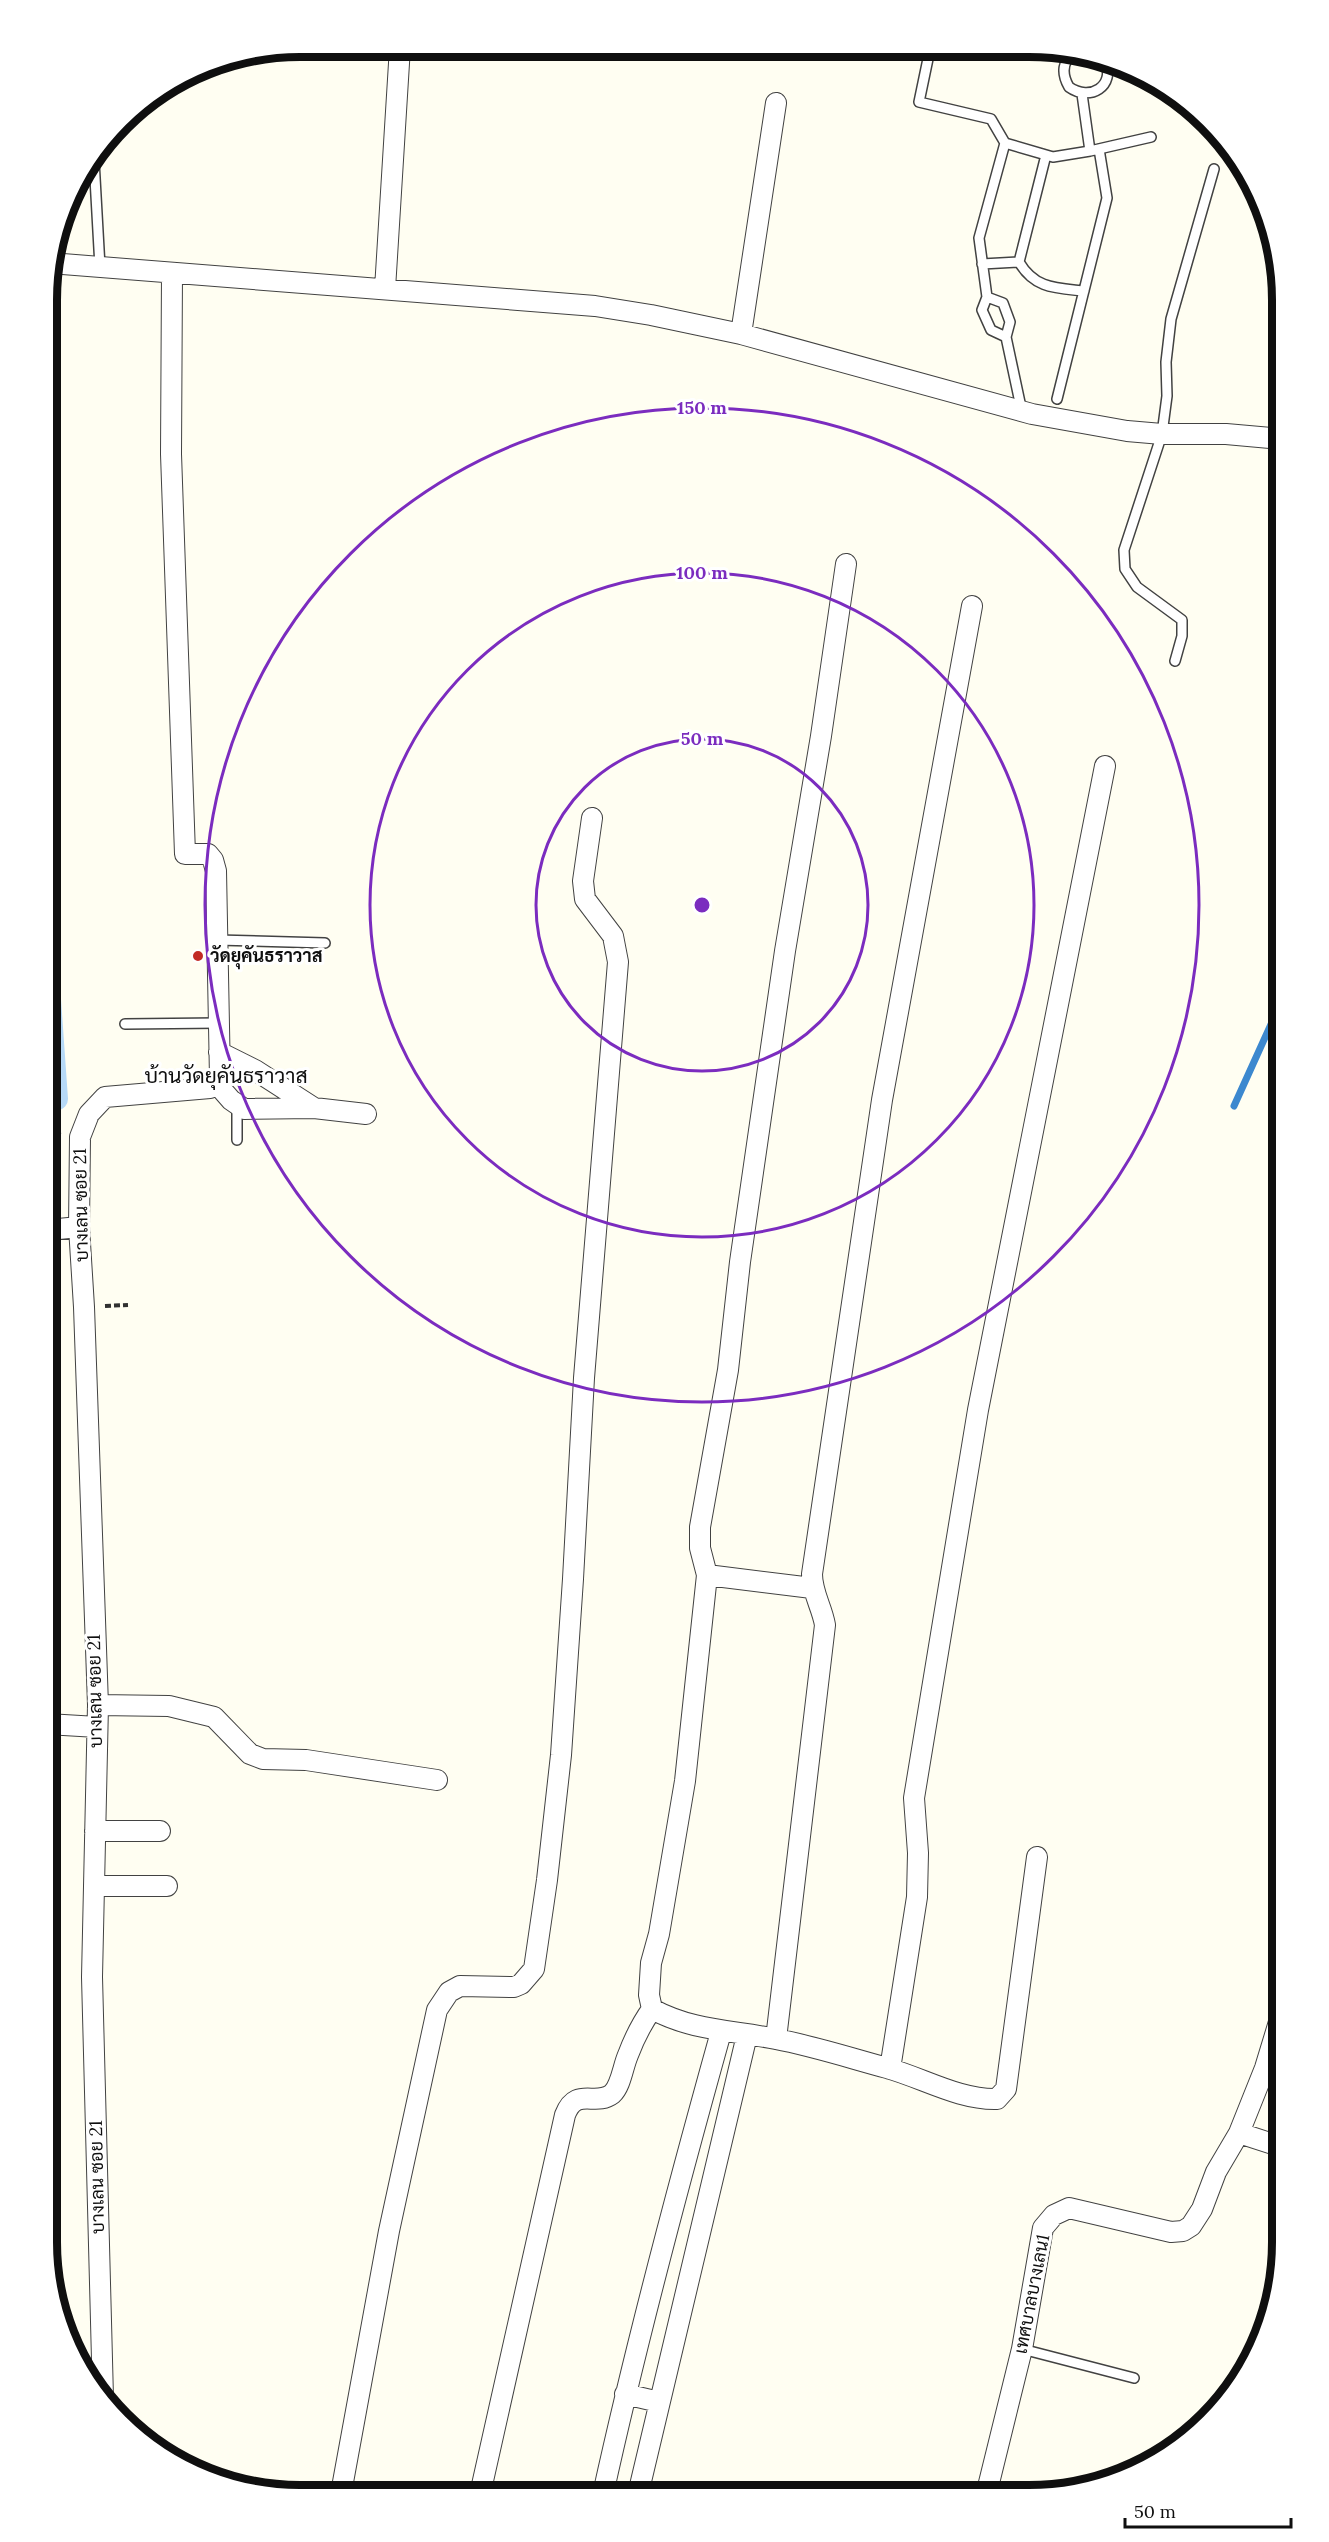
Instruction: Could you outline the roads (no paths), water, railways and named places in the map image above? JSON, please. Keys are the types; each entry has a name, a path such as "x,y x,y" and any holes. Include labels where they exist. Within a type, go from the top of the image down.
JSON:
{"street":[{"path":"385,289 399,57"},
{"path":"741,334 776,104"},
{"path":"60,264 595,306 741,334 1022,412 1127,431 1162,434 1226,434 1272,438"},
{"path":"172,273 171,454 185,854 208,854 213,860 216,871 220,1078 213,1086 244,1109 314,1108 366,1114"},
{"path":"482,2485 565,2115 574,2100 610,2096 616,2090 628,2054 652,2008 649,1995 651,1963 659,1934 685,1781 706,1575 700,1548 700,1527 728,1370 740,1262 785,951 821,736 846,564"},
{"path":"776,2039 825,1625 823,1613 812,1588 812,1574 882,1100 972,606"},
{"path":"890,2069 917,1897 918,1853 914,1798 978,1410 1105,766"},
{"path":"342,2485 388,2231 437,2010 449,1992 460,1986 514,1987 521,1984 534,1969 561,1755 584,1378 618,962 613,936 585,899 583,880 592,818"},
{"path":"219,1052 255,1070 314,1108"},
{"name":"บางเลน ซอย 21","path":"103,2384 92,1977 98,1705 84,1307 79,1227 80,1137 89,1114 105,1097 213,1086"},
{"path":"57,1229 79,1227"},
{"path":"706,1575 812,1588"},
{"path":"98,1705 169,1706 214,1717 250,1754 264,1759 306,1760 437,1780"},
{"path":"57,1725 97,1727"},
{"path":"95,1831 160,1831"},
{"path":"652,2008 668,2017 721,2032 776,2039 890,2069 980,2099 997,2099 1006,2088 1037,1857"},
{"path":"94,1886 167,1886"},
{"path":"605,2485 625,2394 666,2232 721,2032"},
{"path":"640,2485 747,2035"},
{"name":"เทศบาลบางเลน1","path":"988,2485 1022,2349 1043,2228 1054,2215 1069,2208 1171,2232 1183,2231 1191,2226 1202,2209 1216,2172 1239,2133 1272,2045"},
{"path":"1239,2133 1272,2144"},
{"path":"666,2232 698,2241"},
{"path":"625,2394 659,2402"}],"lane":[{"path":"928,57 919,102 991,119 1005,143 1053,157 1151,137"},
{"path":"1067,60 1064,73 1069,87 1082,94 1090,94 1103,87 1108,74 1107,70"},
{"path":"1057,399 1107,198 1082,94"},
{"path":"1005,143 979,238 987,297 982,310 991,330 1006,337"},
{"path":"1046,154 1019,262 1027,275 1047,286 1084,291"},
{"path":"1175,661 1182,636 1182,620 1173,610 1137,587 1125,569 1124,550 1162,434 1167,396 1166,362 1171,319 1214,170"},
{"path":"95,171 100,267"},
{"path":"982,264 1019,262"},
{"path":"987,297 1003,303 1010,322 1006,337 1022,412"},
{"path":"218,940 325,943"},
{"path":"125,1024 219,1023"},
{"path":"237,1106 237,1140"},
{"path":"1022,2349 1134,2378"}],"waterway":[{"path":"1234,1106 1272,1022"}],"place":[{"name":"วัดยุคันธราวาส","path":"198,956"}],"district":[{"name":"บ้านวัดยุคันธราวาส","path":"226,1076"}]}
